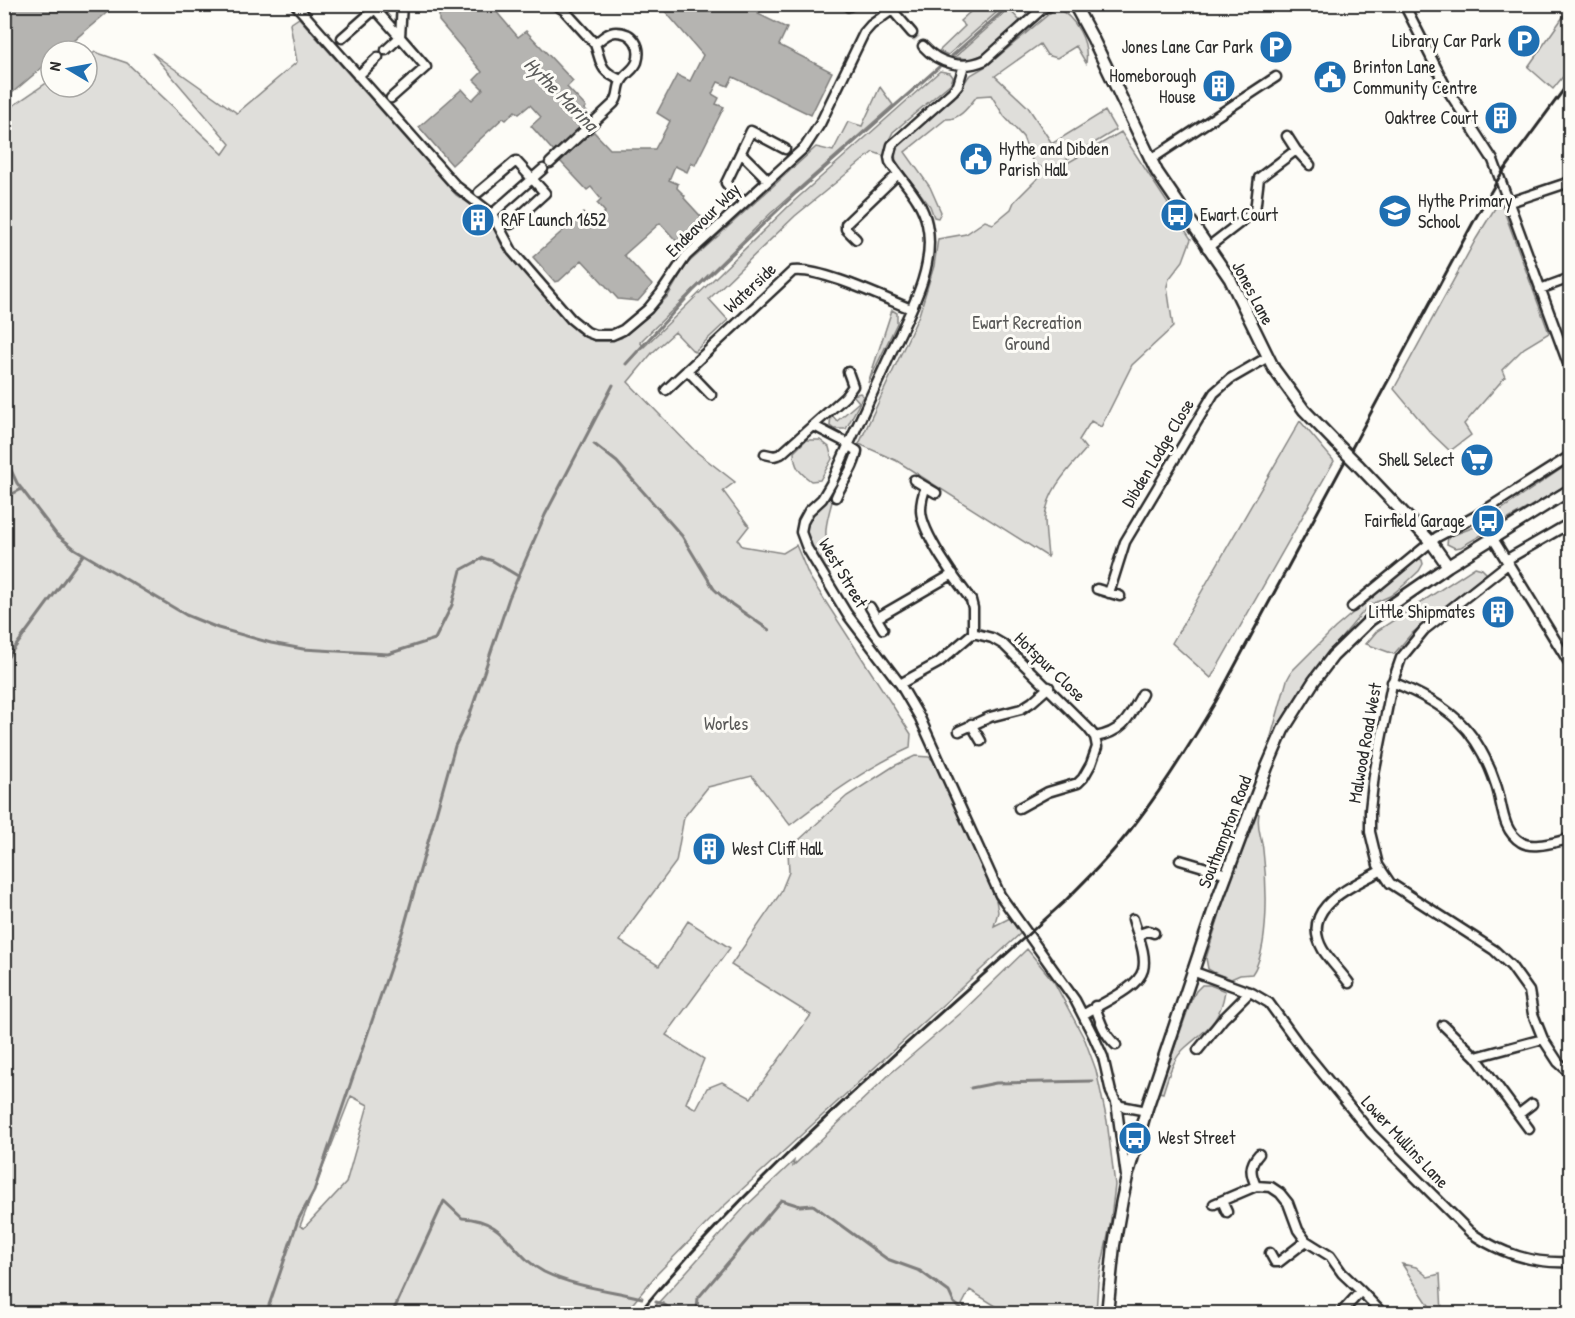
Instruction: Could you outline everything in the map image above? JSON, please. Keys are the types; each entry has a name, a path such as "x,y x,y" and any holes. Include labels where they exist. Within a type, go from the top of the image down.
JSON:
{"street":[{"name":"Endeavour Way","path":"296,4 456,186 492,214 512,251 571,319 587,332 595,335 612,335 623,330 648,309 686,256 812,138 864,33 889,9"},
{"path":"386,50 400,37 402,4"},
{"path":"554,4 564,10 595,44 606,72 621,80"},
{"path":"847,4 848,8 857,4"},
{"path":"872,4 889,9 912,33"},
{"path":"923,46 934,57 941,60 974,65 985,60 1024,24 1052,4"},
{"name":"Jones Lane","path":"1074,4 1150,160 1230,279 1284,385 1304,410 1431,542 1448,566"},
{"path":"1404,4 1447,89 1493,160 1570,369"},
{"path":"342,38 377,7 426,67 391,98"},
{"path":"492,214 618,98 621,80 635,67 639,53 637,43 629,36 616,32 595,44"},
{"path":"358,76 378,57"},
{"name":"West Street","path":"964,65 958,85 953,92 892,145 890,162 922,207 930,243 920,285 910,309 832,482 822,499 809,511 801,532 807,548 847,614 900,684 920,718 1000,895 1075,1000 1083,1015 1103,1057 1111,1092 1116,1102 1126,1177"},
{"path":"1150,160 1276,77"},
{"name":"Endeavour Way","path":"736,195 726,183 751,132 784,148"},
{"path":"1287,136 1310,165"},
{"path":"1208,248 1255,212 1259,178 1296,150"},
{"name":"Endeavour Way","path":"741,153 768,180"},
{"path":"479,192 516,161 545,193 511,224"},
{"path":"856,239 846,229 846,224 898,174"},
{"path":"1510,202 1570,182"},
{"name":"Waterside","path":"666,390 793,271 811,272 855,286 910,309"},
{"path":"1540,289 1570,278"},
{"name":"Dibden Lodge Close","path":"1110,593 1125,542 1214,393 1230,379 1268,357"},
{"path":"687,370 711,394"},
{"path":"765,454 774,456 781,454 850,392 853,386 848,372"},
{"path":"814,426 857,451 856,458 836,497"},
{"path":"1352,607 1431,542 1570,456"},
{"path":"914,480 936,493"},
{"path":"900,684 938,663 973,633 971,600 924,525 921,510 926,487"},
{"name":"Southampton Road","path":"1107,1314 1115,1236 1126,1177 1146,1111 1227,874 1273,751 1296,708 1314,681 1351,637 1370,620 1492,537 1570,490"},
{"name":"Malwood Road West","path":"1380,871 1372,848 1370,810 1374,776 1392,682 1401,658 1424,630 1508,561 1570,523"},
{"path":"1492,537 1568,653 1570,664"},
{"path":"876,618 953,574"},
{"path":"1097,589 1120,596"},
{"path":"870,607 883,629"},
{"name":"Hotspur Close","path":"973,633 992,638 1004,645 1095,737"},
{"path":"1392,682 1425,696 1467,728 1491,769 1508,828 1519,841 1532,845 1570,839"},
{"path":"959,731 991,716 1021,708 1032,702 1048,687"},
{"path":"1019,808 1048,792 1080,781 1097,751 1095,737 1114,732 1121,726 1142,694"},
{"path":"971,724 981,741"},
{"path":"1180,860 1227,874"},
{"path":"1349,983 1323,950 1317,930 1318,920 1331,899 1380,871 1390,883 1503,958 1529,991 1533,1014 1543,1039 1558,1062 1570,1073"},
{"path":"1083,1015 1134,984 1139,978 1143,969 1143,960 1133,919"},
{"path":"1139,939 1142,933 1148,931 1154,933"},
{"name":"Lower Mullins Lane","path":"1192,971 1263,998 1275,1010 1301,1047 1371,1133 1466,1229 1486,1243 1511,1255 1542,1262 1570,1262"},
{"path":"1198,1050 1222,1019 1250,992"},
{"path":"1095,1006 1101,1025 1108,1038 1116,1045"},
{"path":"1443,1025 1476,1057 1529,1129"},
{"path":"1443,1042 1452,1035"},
{"path":"1476,1057 1543,1039"},
{"path":"1116,1102 1121,1106 1146,1111"},
{"path":"1519,1114 1532,1104"},
{"path":"1256,1186 1250,1167 1258,1154"},
{"path":"1227,1212 1218,1202 1256,1186 1271,1187 1288,1203 1298,1230 1306,1241 1330,1256 1342,1272 1383,1314"},
{"path":"1270,1253 1275,1262 1279,1262 1306,1241"},
{"path":"1340,1314 1361,1292"}],"green space":[{"path":"978,5 1005,5 948,55 939,51 965,26 960,21"},
{"path":"1570,7 1570,68 1553,89 1528,67"},
{"name":"Ewart Recreation Ground","path":"1056,8 1070,17 1080,31 1085,47 1086,63 1076,46 1057,58 1047,55 1040,44 995,76 1028,107 1057,151 1053,143 1105,111 1116,130 1064,161 1064,165 1121,132 1191,239 1183,261 1169,279 1167,286 1173,327 1132,365 1101,427 1091,421 1079,440 1086,449 1054,489 1045,518 1048,557 897,461 859,444 919,315 934,266 938,239 966,234 985,221 993,224 1011,209 1014,202 1046,170 1033,163 1023,137 1004,116 991,95 977,96 960,115 946,119 905,152 930,187 941,212 938,218 934,217 930,206 896,162 895,153 901,141 954,98 969,76 988,65"},
{"path":"1009,9 1020,21 992,47 975,58 955,57"},
{"name":"Worles","path":"299,18 456,195 479,210 493,226 502,246 576,331 594,341 621,338 668,296 686,265 816,147 833,151 848,122 862,126 880,87 893,105 771,213 640,342 644,347 793,202 940,71 950,73 953,77 951,83 893,132 889,140 887,157 873,152 795,216 709,299 728,320 694,352 675,332 652,353 628,382 694,450 735,482 723,491 749,526 738,540 742,546 783,553 796,545 809,576 911,734 910,748 833,793 790,825 752,776 708,787 684,817 676,862 620,941 659,966 688,921 730,948 666,1035 704,1059 686,1103 696,1109 707,1088 722,1082 751,1098 811,1015 731,965 780,894 789,872 788,850 847,796 894,766 915,756 929,757 935,762 996,900 998,912 994,926 1010,918 1022,932 725,1205 657,1274 625,1313 5,1313 4,112 39,88 39,99 99,99 99,53 127,63 223,154 230,144 152,53 237,113 297,62 290,24","holes":["351,1096 368,1105 346,1183 304,1228 300,1226"]},
{"path":"1500,200 1549,333 1524,348 1502,370 1505,377 1464,424 1471,435 1450,451 1430,432 1394,389 1476,239"},
{"path":"892,310 897,313 897,323 868,383"},
{"path":"860,393 863,396 846,429 834,429 830,426 831,414 837,421 859,402 853,395"},
{"path":"1300,421 1334,461 1211,678 1172,643"},
{"path":"806,440 820,440 829,447 832,459 820,480 811,481 796,466 794,452"},
{"path":"1570,463 1570,483 1461,547 1455,548 1447,544 1448,537 1477,526"},
{"path":"834,488 836,489 826,528 827,546 835,565 831,569 824,568 812,552 806,529 813,512 827,501"},
{"path":"1418,558 1423,564 1419,571 1390,596 1370,605 1321,662 1270,740 1287,680 1292,671 1335,628"},
{"path":"1475,567 1487,574 1411,634 1394,654 1366,644 1377,631"},
{"path":"1256,812 1259,814 1266,897 1262,949 1252,974 1240,975 1231,979 1208,969 1206,958 1231,878"},
{"path":"1027,949 1054,982 1085,1040 1096,1070 1107,1121 1115,1185 1110,1226 1098,1282 1096,1313 1007,1313 970,1290 962,1305 974,1313 649,1313 744,1208 794,1161 793,1166 891,1073 961,1013"},
{"path":"1202,985 1210,985 1225,991 1220,1010 1201,1035 1181,1051 1171,1068 1163,1093 1159,1092 1191,1001"},
{"path":"1402,1264 1416,1267 1428,1277 1440,1274 1442,1313 1432,1313"}],"water":[{"path":"5,4 116,4 75,39 39,39 39,70 5,99"},
{"name":"Hythe Marina","path":"439,5 494,5 494,9 518,37 526,31 573,81 567,87 592,117 583,126 590,134 594,132 610,149 655,149 670,121 657,113 677,75 690,81 703,55 664,10 653,5 762,5 758,14 787,28 779,45 832,72 811,115 733,77 728,86 718,82 712,94 719,98 716,104 724,107 695,165 691,163 687,172 675,166 669,180 678,184 677,188 685,196 684,198 706,222 680,245 660,223 624,255 652,285 638,301 618,299 582,260 555,282 533,257 583,213 593,224 605,212 597,203 601,199 591,187 587,190 560,161 569,151 563,144 554,152 531,126 541,117 530,105 519,114 515,111 506,120 503,118 452,165 419,127 462,89 472,100 483,89 474,80 482,72 439,21"}],"waterway":[{"path":"952,56 1011,4"},
{"path":"626,364 693,291 796,193 939,67"},
{"path":"266,1314 298,1220 314,1191 404,927 455,746 469,717 509,598 545,515 613,385"},
{"path":"594,444 617,462 682,536 714,589 727,601 769,630"},
{"path":"4,455 17,483 56,534 75,549 186,615 218,628 271,643 303,649 388,654 435,639 452,605 461,570 483,558 493,561 518,576"},
{"path":"4,498 22,489"},
{"path":"4,662 83,555"},
{"path":"971,1088 996,1083 1093,1081"},
{"path":"656,1302 669,1308 697,1309 698,1298 781,1200 800,1206 813,1205 887,1259 920,1271 949,1292 954,1303 968,1314"},
{"path":"392,1314 444,1201 462,1218 477,1220 499,1231 523,1256 544,1272 580,1285 642,1298"}],"tunnel":[{"path":"912,33 923,46"}],"railway":[{"path":"638,1314 687,1258 790,1151 1064,902 1092,874 1135,824 1177,764 1216,701 1500,176 1570,81"}],"place":[{"name":"Library Car Park","path":"1524,41"},
{"name":"Jones Lane Car Park","path":"1276,47"},
{"name":"Brinton Lane Community Centre","path":"1330,77"},
{"name":"Homeborough House","path":"1219,86"},
{"name":"Oaktree Court","path":"1501,118"},
{"name":"Hythe and Dibden Parish Hall","path":"976,159"},
{"name":"Hythe Primary School","path":"1395,211"},
{"name":"Ewart Court","path":"1177,215"},
{"name":"RAF Launch 1652","path":"478,220"},
{"name":"Shell Select","path":"1477,460"},
{"name":"Fairfield Garage","path":"1488,521"},
{"name":"Little Shipmates","path":"1498,612"},
{"name":"West Cliff Hall","path":"709,849"},
{"name":"West Street","path":"1135,1138"}]}
